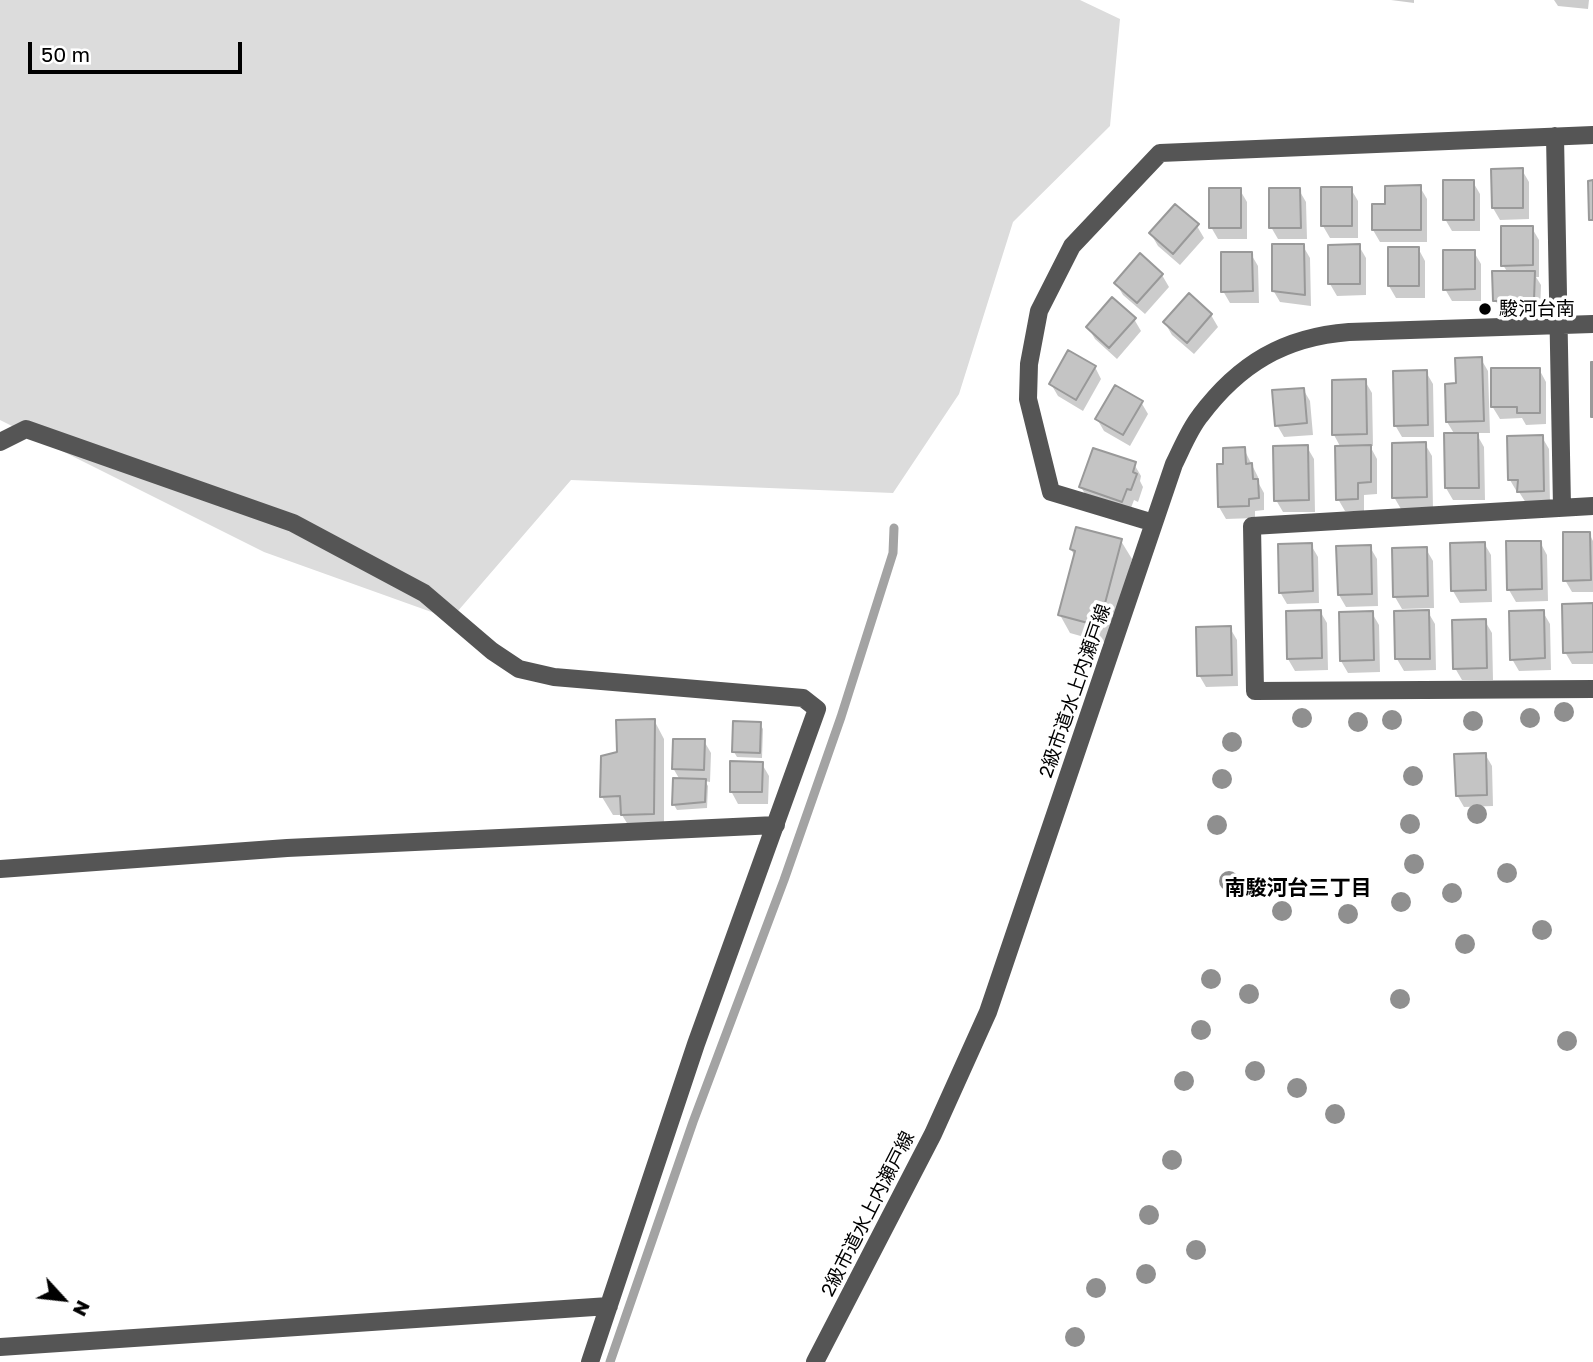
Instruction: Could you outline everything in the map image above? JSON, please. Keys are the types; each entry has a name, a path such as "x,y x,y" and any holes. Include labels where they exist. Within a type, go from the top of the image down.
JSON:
{"street":[{"path":"1154,523 1051,492 1028,399 1029,365 1039,311 1072,246 1160,153 1593,135"},
{"path":"1555,136 1562,507"},
{"name":"2級市道水上内瀬戸線","path":"815,1362 933,1134 988,1012 1174,464 1198,418 1224,387 1249,367 1279,348 1300,340 1349,332 1593,324"},
{"path":"0,442 26,429 293,523 424,593 492,651 519,669 554,677 803,698 817,709 696,1044 590,1362"},
{"path":"1593,506 1252,526 1255,691 1593,689"},
{"path":"0,869 287,848 776,825"},
{"path":"0,1347 609,1306"}],"shaded area":[{"path":"0,0 1080,0 1120,19 1110,126 1013,222 959,394 893,493 571,480 451,619 264,552 0,420"}],"building":[{"path":"1523,168 1523,208 1492,208 1491,169"},
{"path":"1443,180 1474,180 1474,220 1443,220"},
{"path":"1593,180 1593,220 1589,220 1588,181"},
{"path":"1421,185 1421,230 1372,230 1372,204 1385,204 1385,186"},
{"path":"1321,187 1352,187 1352,226 1321,226"},
{"path":"1209,188 1241,188 1241,228 1209,228"},
{"path":"1269,188 1300,188 1301,228 1269,228"},
{"path":"1175,204 1199,224 1173,254 1149,233"},
{"path":"1501,226 1533,226 1533,265 1501,266"},
{"path":"1272,244 1304,244 1305,295 1272,291"},
{"path":"1360,244 1360,284 1328,284 1328,245"},
{"path":"1388,247 1419,247 1419,286 1388,286"},
{"path":"1443,250 1475,250 1475,289 1443,290"},
{"path":"1221,252 1252,252 1253,291 1221,292"},
{"path":"1140,253 1163,274 1137,303 1114,283"},
{"path":"1492,271 1535,271 1534,301 1493,301"},
{"path":"1189,293 1212,314 1187,343 1163,322"},
{"path":"1112,297 1136,318 1109,348 1086,327"},
{"path":"1068,350 1096,366 1076,400 1049,384"},
{"path":"1482,357 1484,421 1446,422 1445,384 1456,383 1455,358"},
{"path":"1593,362 1593,417 1591,417"},
{"path":"1491,368 1540,368 1540,413 1517,413 1517,407 1491,407"},
{"path":"1427,370 1428,425 1394,426 1393,371"},
{"path":"1366,379 1367,434 1332,435 1332,380"},
{"path":"1115,385 1143,401 1123,435 1095,419"},
{"path":"1304,388 1307,423 1275,426 1272,390"},
{"path":"1444,433 1478,433 1479,488 1445,488"},
{"path":"1543,435 1544,491 1517,492 1518,480 1508,480 1507,436"},
{"path":"1426,442 1427,497 1392,498 1392,443"},
{"path":"1308,445 1309,500 1274,501 1273,446"},
{"path":"1371,445 1371,482 1358,483 1358,499 1336,500 1335,446"},
{"path":"1245,447 1246,464 1252,463 1253,479 1258,479 1259,498 1249,499 1249,506 1218,507 1217,464 1223,464 1223,448"},
{"path":"1093,448 1136,462 1133,472 1137,474 1131,490 1127,489 1122,502 1079,487"},
{"path":"1076,527 1122,539 1099,626 1058,615 1075,551 1070,549"},
{"path":"1563,532 1590,532 1591,580 1563,581"},
{"path":"1506,541 1541,541 1542,589 1507,590"},
{"path":"1485,542 1486,590 1451,591 1450,543"},
{"path":"1312,543 1313,591 1279,593 1278,544"},
{"path":"1371,545 1372,594 1338,595 1336,546"},
{"path":"1427,547 1428,596 1393,597 1392,548"},
{"path":"1593,603 1593,652 1563,653 1562,604"},
{"path":"1321,610 1322,658 1287,659 1286,611"},
{"path":"1429,610 1430,659 1395,659 1394,611"},
{"path":"1544,610 1545,658 1510,660 1509,611"},
{"path":"1373,611 1374,660 1340,661 1339,612"},
{"path":"1486,619 1487,668 1453,669 1452,620"},
{"path":"1231,626 1232,675 1197,676 1196,627"},
{"path":"655,719 654,814 621,815 620,796 600,797 601,756 617,752 616,720"},
{"path":"733,721 761,722 760,753 732,752"},
{"path":"673,739 705,739 704,770 672,769"},
{"path":"1486,753 1487,795 1456,796 1454,754"},
{"path":"730,761 763,762 762,792 730,792"},
{"path":"673,778 706,779 705,802 672,805"}],"waterway":[{"path":"610,1362 693,1122 784,880 841,717 893,553 894,528"}],"place":[{"name":"駿河台南","path":"1485,309"}],"district":[{"name":"南駿河台三丁目","path":"1298,888"}]}
